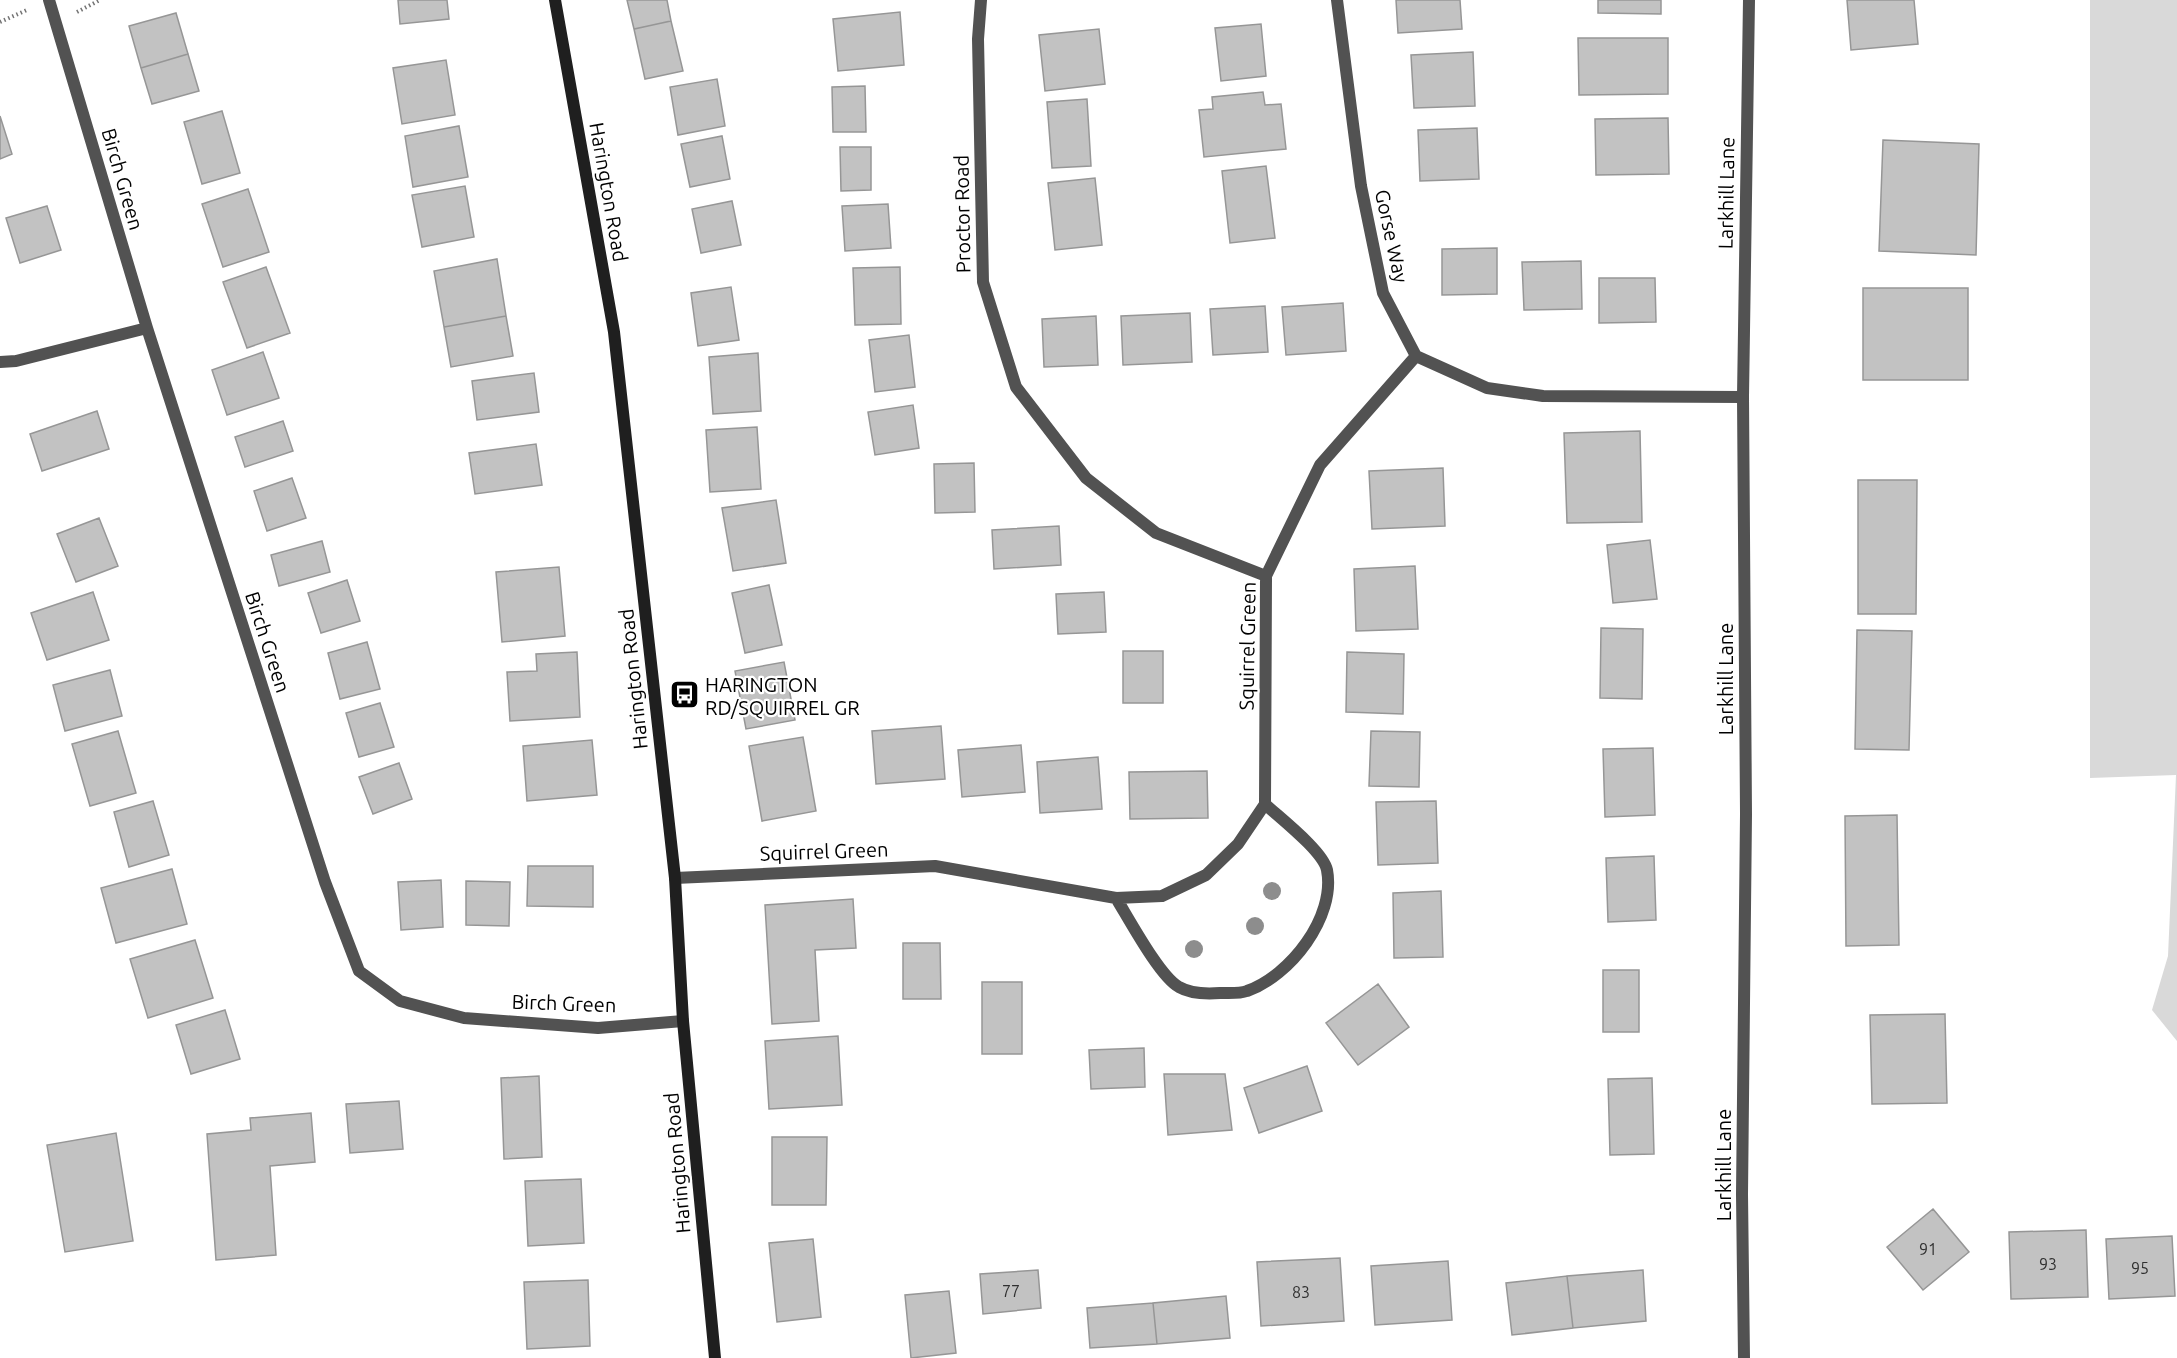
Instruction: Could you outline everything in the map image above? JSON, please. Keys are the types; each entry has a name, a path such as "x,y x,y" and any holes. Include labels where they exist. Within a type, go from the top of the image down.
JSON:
{"street":[{"name":"Birch Green","path":"49,0 147,328 325,882 359,971 400,1001 464,1018 598,1028 683,1022"},
{"name":"Harington Road","path":"555,0 614,332 675,878 683,1022 715,1358"},
{"name":"Proctor Road","path":"981,0 978,39 982,282 1016,387 1086,478 1156,533 1266,576"},
{"name":"Gorse Way","path":"1337,0 1361,186 1383,293 1416,356"},
{"name":"Larkhill Lane","path":"1744,1358 1742,1194 1746,802 1743,397 1749,0"},
{"path":"0,362 16,361 147,328"},
{"path":"1416,356 1487,388 1543,396 1743,397"},
{"name":"Squirrel Green","path":"675,878 935,866 1116,898 1162,896 1206,875 1238,844 1265,804 1266,576 1320,465 1416,356"},
{"path":"1116,898 1156,963 1179,987 1203,994 1245,992 1274,978 1306,946 1326,903 1327,869 1311,845 1265,804"}],"shaded area":[{"path":"2090,0 2177,0 2177,1041 2152,1010 2168,956 2176,775 2090,778"}],"building":[{"path":"398,0 447,0 449,19 400,24"},
{"path":"627,0 667,0 671,21 634,29"},
{"path":"1396,0 1460,0 1462,29 1398,33"},
{"path":"1598,0 1661,0 1661,14 1598,13"},
{"path":"1847,0 1914,0 1918,44 1851,50"},
{"path":"900,12 904,65 838,71 833,19"},
{"path":"176,13 188,54 141,68 129,26"},
{"path":"671,21 683,71 645,79 634,29"},
{"path":"1261,24 1266,76 1221,81 1215,28"},
{"path":"1099,29 1105,84 1045,91 1039,35"},
{"path":"1578,38 1668,38 1668,94 1579,95"},
{"path":"1473,52 1475,106 1414,108 1411,55"},
{"path":"188,54 199,91 152,104 141,68"},
{"path":"446,60 455,115 402,124 393,68"},
{"path":"717,79 725,126 678,135 670,87"},
{"path":"865,86 866,132 833,132 832,87"},
{"path":"1263,92 1265,105 1281,104 1286,149 1204,157 1199,110 1213,109 1212,97"},
{"path":"1087,99 1091,166 1052,168 1047,102"},
{"path":"222,111 240,173 202,184 184,122"},
{"path":"0,116 12,154 0,159"},
{"path":"1668,118 1669,174 1596,175 1595,119"},
{"path":"459,126 468,177 413,187 405,136"},
{"path":"1477,128 1479,179 1420,181 1418,130"},
{"path":"722,136 730,179 690,187 681,144"},
{"path":"1883,140 1979,144 1976,255 1879,251"},
{"path":"840,147 871,147 871,190 841,191"},
{"path":"1266,166 1275,238 1230,243 1222,171"},
{"path":"1095,178 1102,245 1055,250 1048,183"},
{"path":"465,186 474,237 422,247 412,195"},
{"path":"248,189 269,252 223,267 202,204"},
{"path":"732,201 741,245 701,253 692,209"},
{"path":"888,204 891,248 845,251 842,206"},
{"path":"47,206 61,250 20,263 6,218"},
{"path":"1497,248 1497,294 1442,295 1442,249"},
{"path":"497,259 506,316 444,327 434,271"},
{"path":"1581,261 1582,309 1524,310 1522,262"},
{"path":"266,267 290,333 247,348 223,282"},
{"path":"900,267 901,324 855,325 853,268"},
{"path":"1599,278 1655,278 1656,322 1599,323"},
{"path":"731,287 739,340 698,346 691,293"},
{"path":"1863,288 1968,288 1968,380 1863,380"},
{"path":"1343,303 1346,351 1286,355 1282,307"},
{"path":"1265,306 1268,352 1213,355 1210,309"},
{"path":"1190,313 1192,362 1123,365 1121,316"},
{"path":"506,316 513,356 451,367 444,327"},
{"path":"1096,316 1098,365 1044,367 1042,319"},
{"path":"909,335 915,387 875,392 869,340"},
{"path":"263,352 279,398 227,415 212,370"},
{"path":"758,353 761,411 713,414 709,357"},
{"path":"534,373 539,412 477,420 472,381"},
{"path":"913,405 919,448 875,455 868,412"},
{"path":"97,411 109,449 42,471 30,434"},
{"path":"283,421 293,451 245,467 235,437"},
{"path":"757,427 761,489 710,492 706,430"},
{"path":"1640,431 1642,522 1567,523 1564,433"},
{"path":"536,444 542,485 475,494 469,453"},
{"path":"974,463 975,512 935,513 934,464"},
{"path":"1443,468 1445,526 1372,529 1369,471"},
{"path":"292,478 306,518 267,531 254,491"},
{"path":"1858,480 1917,480 1916,614 1858,614"},
{"path":"776,500 786,563 733,571 722,508"},
{"path":"99,518 118,566 76,582 57,534"},
{"path":"1059,526 1061,565 994,569 992,530"},
{"path":"1650,540 1657,599 1613,603 1607,545"},
{"path":"322,541 330,572 279,586 271,555"},
{"path":"1415,566 1418,629 1356,631 1354,569"},
{"path":"559,567 565,636 502,642 496,572"},
{"path":"347,580 360,621 321,633 308,593"},
{"path":"769,585 782,645 745,653 732,593"},
{"path":"93,592 109,640 47,660 31,613"},
{"path":"1104,592 1106,632 1058,634 1056,594"},
{"path":"1601,628 1643,629 1642,699 1600,698"},
{"path":"1857,630 1912,631 1909,750 1855,749"},
{"path":"367,642 380,689 340,699 328,653"},
{"path":"1123,651 1163,651 1163,703 1123,703"},
{"path":"577,652 580,717 510,721 507,672 537,671 536,654"},
{"path":"1347,652 1404,654 1403,714 1346,712"},
{"path":"784,662 795,720 746,729 735,671"},
{"path":"110,670 122,716 65,731 53,685"},
{"path":"380,703 394,747 359,757 346,713"},
{"path":"941,726 945,779 876,784 872,731"},
{"path":"118,731 136,793 90,806 72,744"},
{"path":"1371,731 1420,732 1419,787 1369,786"},
{"path":"803,737 816,811 762,821 749,746"},
{"path":"592,740 597,795 527,801 523,746"},
{"path":"1021,745 1025,792 962,797 958,750"},
{"path":"1653,748 1655,815 1605,817 1603,749"},
{"path":"1098,757 1102,809 1040,813 1037,762"},
{"path":"399,763 412,799 373,814 359,777"},
{"path":"1207,771 1208,818 1130,819 1129,772"},
{"path":"153,801 169,855 129,867 114,812"},
{"path":"1436,801 1438,863 1378,865 1376,802"},
{"path":"1897,815 1899,945 1846,946 1845,816"},
{"path":"1654,856 1656,920 1608,922 1606,858"},
{"path":"528,866 593,866 593,907 527,906"},
{"path":"172,869 187,924 116,943 101,888"},
{"path":"441,880 443,927 401,930 398,882"},
{"path":"466,881 510,882 509,926 466,925"},
{"path":"1441,891 1443,957 1394,958 1393,893"},
{"path":"853,899 856,948 815,950 819,1021 772,1024 765,905"},
{"path":"195,940 213,998 148,1018 130,959"},
{"path":"903,943 940,943 941,999 903,999"},
{"path":"1603,970 1639,970 1639,1032 1603,1032"},
{"path":"982,982 1022,982 1022,1054 982,1054"},
{"path":"1378,984 1409,1027 1358,1065 1326,1023"},
{"path":"225,1010 240,1059 191,1074 176,1025"},
{"path":"1945,1014 1947,1103 1872,1104 1870,1015"},
{"path":"838,1036 842,1105 769,1109 765,1041"},
{"path":"1144,1048 1145,1087 1091,1089 1089,1050"},
{"path":"1307,1066 1322,1111 1259,1133 1244,1088"},
{"path":"1164,1074 1225,1074 1232,1130 1168,1135"},
{"path":"539,1076 542,1157 504,1159 501,1078"},
{"path":"1652,1078 1654,1154 1610,1155 1608,1079"},
{"path":"399,1101 403,1149 350,1153 346,1104"},
{"path":"311,1113 315,1162 270,1166 276,1255 216,1260 207,1134 251,1130 250,1118"},
{"path":"116,1133 133,1241 65,1252 47,1145"},
{"path":"772,1137 827,1137 826,1205 772,1205"},
{"path":"581,1179 584,1243 528,1246 525,1181"},
{"path":"1933,1209 1969,1252 1923,1290 1887,1247"},
{"path":"2086,1230 2088,1297 2011,1299 2009,1232"},
{"path":"2172,1236 2175,1296 2109,1299 2106,1239"},
{"path":"813,1239 821,1317 777,1322 769,1243"},
{"path":"1340,1258 1344,1321 1261,1326 1257,1262"},
{"path":"1448,1261 1452,1320 1375,1325 1371,1266"},
{"path":"1038,1270 1041,1308 983,1314 980,1274"},
{"path":"1643,1270 1646,1321 1573,1328 1567,1276"},
{"path":"1567,1276 1573,1328 1512,1335 1506,1283"},
{"path":"588,1280 590,1346 527,1349 524,1282"},
{"path":"949,1291 956,1353 911,1358 905,1295"},
{"path":"1226,1296 1230,1338 1157,1344 1153,1303"},
{"path":"1153,1303 1157,1344 1090,1348 1087,1308"}],"place":[{"name":"HARINGTON RD/SQUIRREL GR","path":"684,695"}]}
